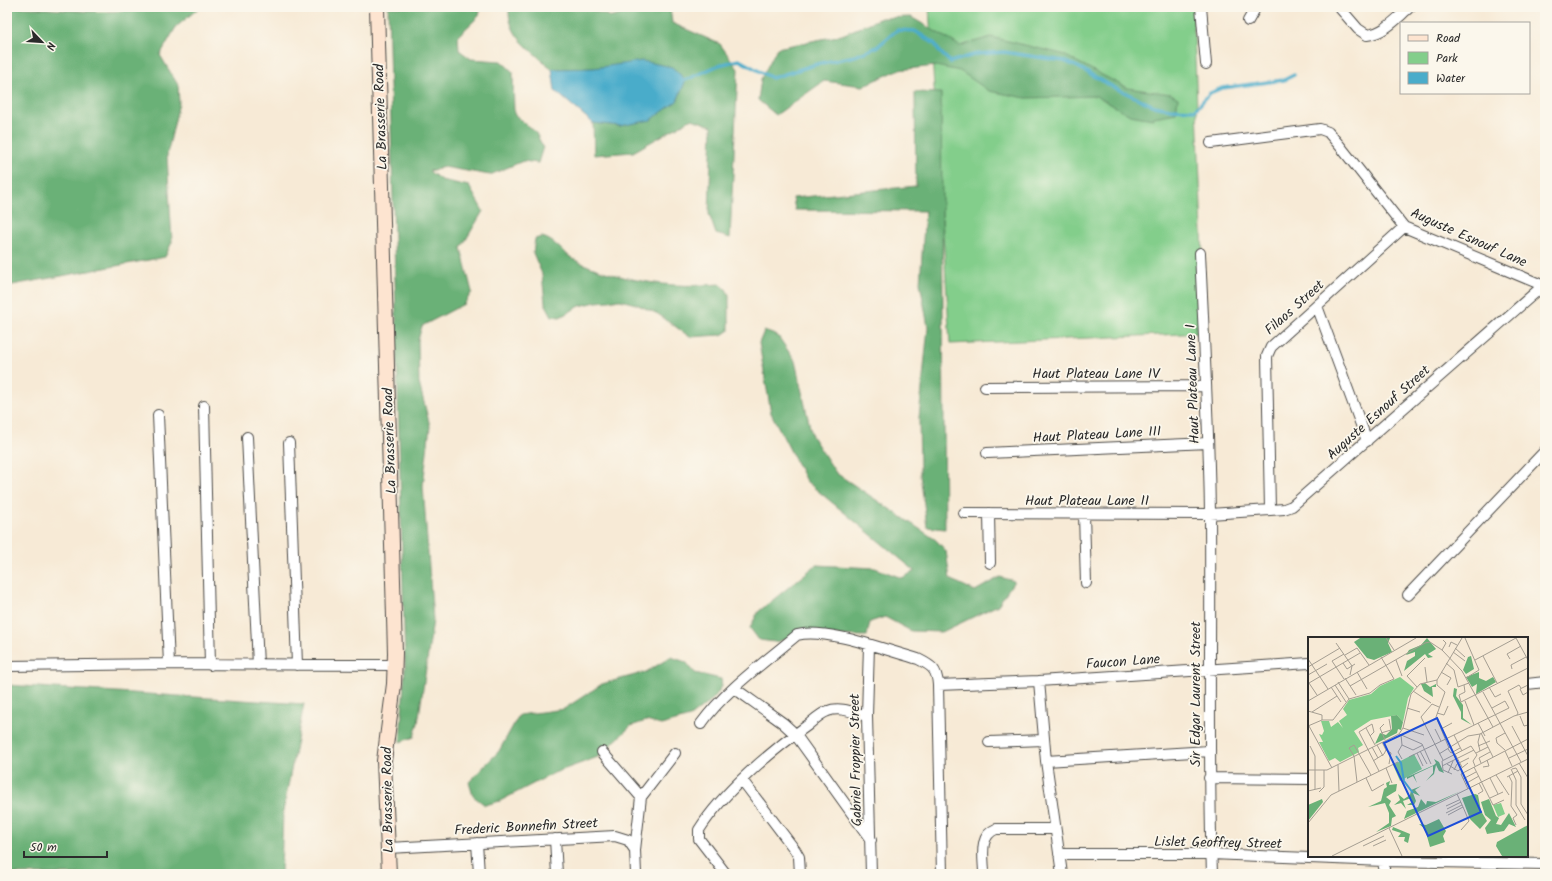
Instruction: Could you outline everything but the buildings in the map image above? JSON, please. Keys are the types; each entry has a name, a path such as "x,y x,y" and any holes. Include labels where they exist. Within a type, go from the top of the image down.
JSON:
{"main road":[{"name":"La Brasserie Road","path":"377,7 395,665 384,761 389,874"}],"street":[{"path":"1201,7 1206,64"},
{"path":"1248,21 1256,7"},
{"path":"1339,7 1358,29 1367,35 1375,34 1383,30 1410,7"},
{"name":"Auguste Esnouf Lane","path":"1211,143 1320,129 1328,132 1404,227 1544,285"},
{"name":"Filaos Street","path":"1270,510 1267,356 1271,347 1278,338 1317,306 1404,227"},
{"name":"Haut Plateau Lane I","path":"1200,253 1210,514"},
{"name":"Auguste Esnouf Street","path":"1210,514 1284,509 1292,506 1544,285"},
{"path":"1317,306 1367,441"},
{"name":"Haut Plateau Lane IV","path":"985,387 1206,386"},
{"path":"204,406 210,665"},
{"path":"158,415 169,664"},
{"path":"247,437 258,665"},
{"path":"289,443 297,665"},
{"name":"Haut Plateau Lane III","path":"987,453 1208,443"},
{"path":"1408,595 1545,451"},
{"name":"Haut Plateau Lane II","path":"964,513 1210,514"},
{"path":"989,513 990,563"},
{"path":"1084,514 1086,583"},
{"name":"Sir Edgar Laurent Street","path":"1210,514 1209,778 1212,874"},
{"path":"701,724 720,701 734,688 797,635 817,632 836,636 918,659 929,665 938,676 942,874"},
{"name":"Gabriel Froppier Street","path":"868,645 867,716 871,874"},
{"name":"Faucon Lane","path":"938,685 1039,681 1308,663"},
{"path":"7,666 169,664 395,665"},
{"path":"1039,681 1046,761 1062,874"},
{"path":"1528,684 1545,682"},
{"path":"734,688 783,723 794,734 871,840"},
{"path":"726,874 699,839 699,830 704,822 742,780 794,734 827,711 837,709 867,716"},
{"path":"989,742 1044,740"},
{"path":"1046,761 1209,751"},
{"path":"602,752 641,797"},
{"path":"636,874 635,850 641,797 675,754"},
{"path":"1209,778 1308,779"},
{"path":"742,780 795,850 799,857 800,874"},
{"path":"984,874 984,840 990,832 996,829 1055,829"},
{"name":"Frederic Bonnefin Street","path":"388,848 615,836 628,840 635,850"},
{"path":"555,839 557,874"},
{"path":"477,843 479,874"},
{"name":"Lislet Geoffrey Street","path":"1059,854 1211,854 1384,861 1417,858 1545,864"},
{"path":"1384,861 1384,874"}],"green space":[{"path":"7,7 101,12 131,10 134,7 200,7 176,27 160,55 178,85 179,103 167,155 172,242 165,257 7,286"},
{"path":"388,7 481,7 479,16 458,36 459,50 471,59 501,61 513,72 514,114 536,133 543,147 538,163 523,161 490,175 444,167 429,171 441,180 469,186 483,211 461,248 472,292 464,304 422,326 418,340 419,383 430,426 423,486 433,620 418,723 414,737 400,742 405,668"},
{"path":"509,7 584,7 612,17 624,14 625,7 670,7 672,23 720,44 738,69 730,238 716,234 709,214 712,126 692,119 633,152 594,155 593,123 620,126 677,101 685,80 672,67 552,69 529,49 516,35 509,17"},
{"path":"929,7 1193,7 1206,333 950,344"},
{"path":"911,17 960,46 991,37 1062,54 1127,88 1171,94 1178,98 1176,113 1154,117 1153,119 1130,115 1096,96 1026,98 989,91 960,71 936,66 898,70 863,86 824,81 776,115 758,100 761,79 777,48 842,35 881,18"},
{"path":"915,92 941,93 945,529 927,527 920,474 919,418 928,327 920,283 925,211 795,210 793,198 916,186"},
{"path":"542,237 552,241 574,259 601,271 662,284 720,284 726,289 729,295 729,331 721,335 690,337 658,314 636,304 620,300 596,302 580,306 560,317 552,316 545,303 542,274 533,253 535,239"},
{"path":"764,331 778,336 795,361 812,436 836,473 936,540 946,551 950,579 975,591 1000,577 1014,581 998,605 942,632 911,631 885,617 870,622 867,636 806,635 775,642 759,640 750,628 758,612 816,565 875,568 902,578 915,571 806,481 771,413 759,343"},
{"path":"671,657 686,662 695,673 721,679 722,686 714,698 690,717 661,725 646,721 631,726 598,757 554,773 500,801 485,805 473,796 469,782 499,751 519,715 564,709 602,684 646,672"},
{"path":"7,685 304,704 283,812 281,874 7,874"}],"water":[{"path":"642,61 672,67 686,80 677,101 651,120 620,126 593,123 555,91 552,69 594,68"}],"waterway":[{"path":"686,80 719,65 739,60 772,78 817,64 855,56 877,47 897,30 915,31 935,44 940,52 950,62 977,54 1004,52 1064,61 1078,67 1113,87 1154,106 1170,109 1195,110 1210,93 1222,88 1284,80 1294,75"}]}
